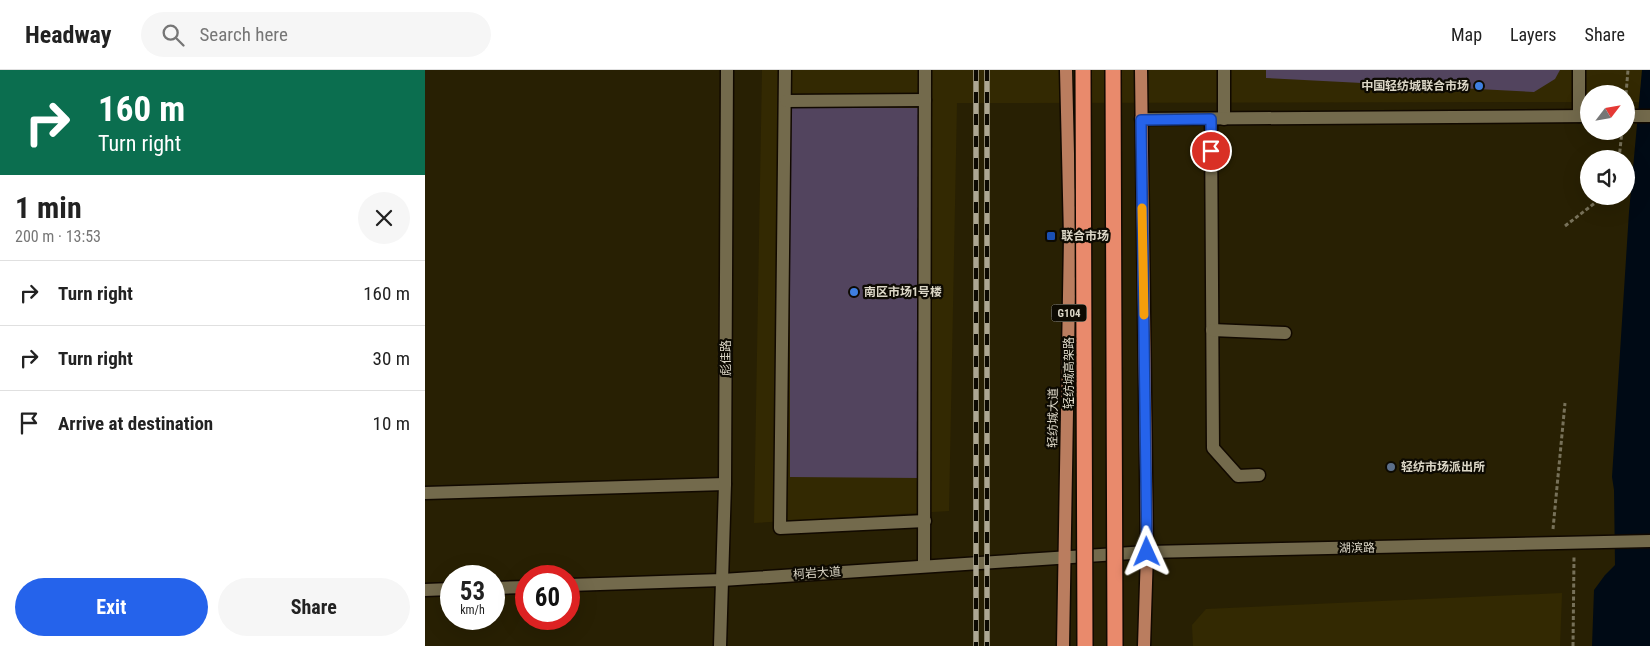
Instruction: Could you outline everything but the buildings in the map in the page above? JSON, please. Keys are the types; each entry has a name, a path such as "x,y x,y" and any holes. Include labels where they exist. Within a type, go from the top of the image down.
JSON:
{"highway":[{"name":"轻纺城高架路","path":"1083,70 1085,646"},
{"path":"1113,70 1115,646"}],"main road":[{"name":"轻纺城大道","path":"1063,646 1070,237 1066,70"},
{"path":"1141,70 1147,552 1144,646"}],"street":[{"name":"彪佳路","path":"721,646 725,484 727,70"},
{"path":"785,70 780,528 925,521"},
{"path":"924,566 925,70"},
{"path":"1224,70 1225,119"},
{"path":"1579,70 1581,85"},
{"path":"786,101 925,100"},
{"path":"1141,120 1580,116"},
{"path":"1635,116 1650,116"},
{"path":"1211,119 1213,448 1238,476 1259,476"},
{"path":"1212,330 1285,333"},
{"path":"425,493 725,484"},
{"name":"湖滨路","path":"1065,557 1147,552 1650,541"},
{"name":"柯岩大道","path":"580,585 722,580 1065,557"},
{"path":"425,590 440,589"}],"path":[{"path":"1627,85 1629,70"},
{"path":"1565,226 1592,205"},
{"path":"1551,544 1565,402"},
{"path":"1573,646 1574,544"}],"shaded area":[{"path":"762,70 1650,70 1650,102 1635,102 1635,85 1580,85 1580,102 957,103 949,511 754,523"},
{"path":"1642,70 1650,70 1650,646 1592,646 1594,590 1615,565 1614,490 1612,477 1629,212 1630,205 1635,205 1635,150"},
{"path":"1562,593 1560,646 1193,646 1192,625 1206,609"}],"railway":[{"path":"976,70 976,646"},
{"path":"987,70 987,646"}],"slow traffic":[{"path":"1142,208 1144,315"}],"place":[{"name":"中国轻纺城联合市场","path":"1479,86"},
{"name":"联合市场","path":"1051,236"},
{"name":"南区市场1号楼","path":"854,292"},
{"name":"轻纺市场派出所","path":"1391,467"}],"route":[{"path":"1147,552 1141,120 1211,119 1211,151"}]}
